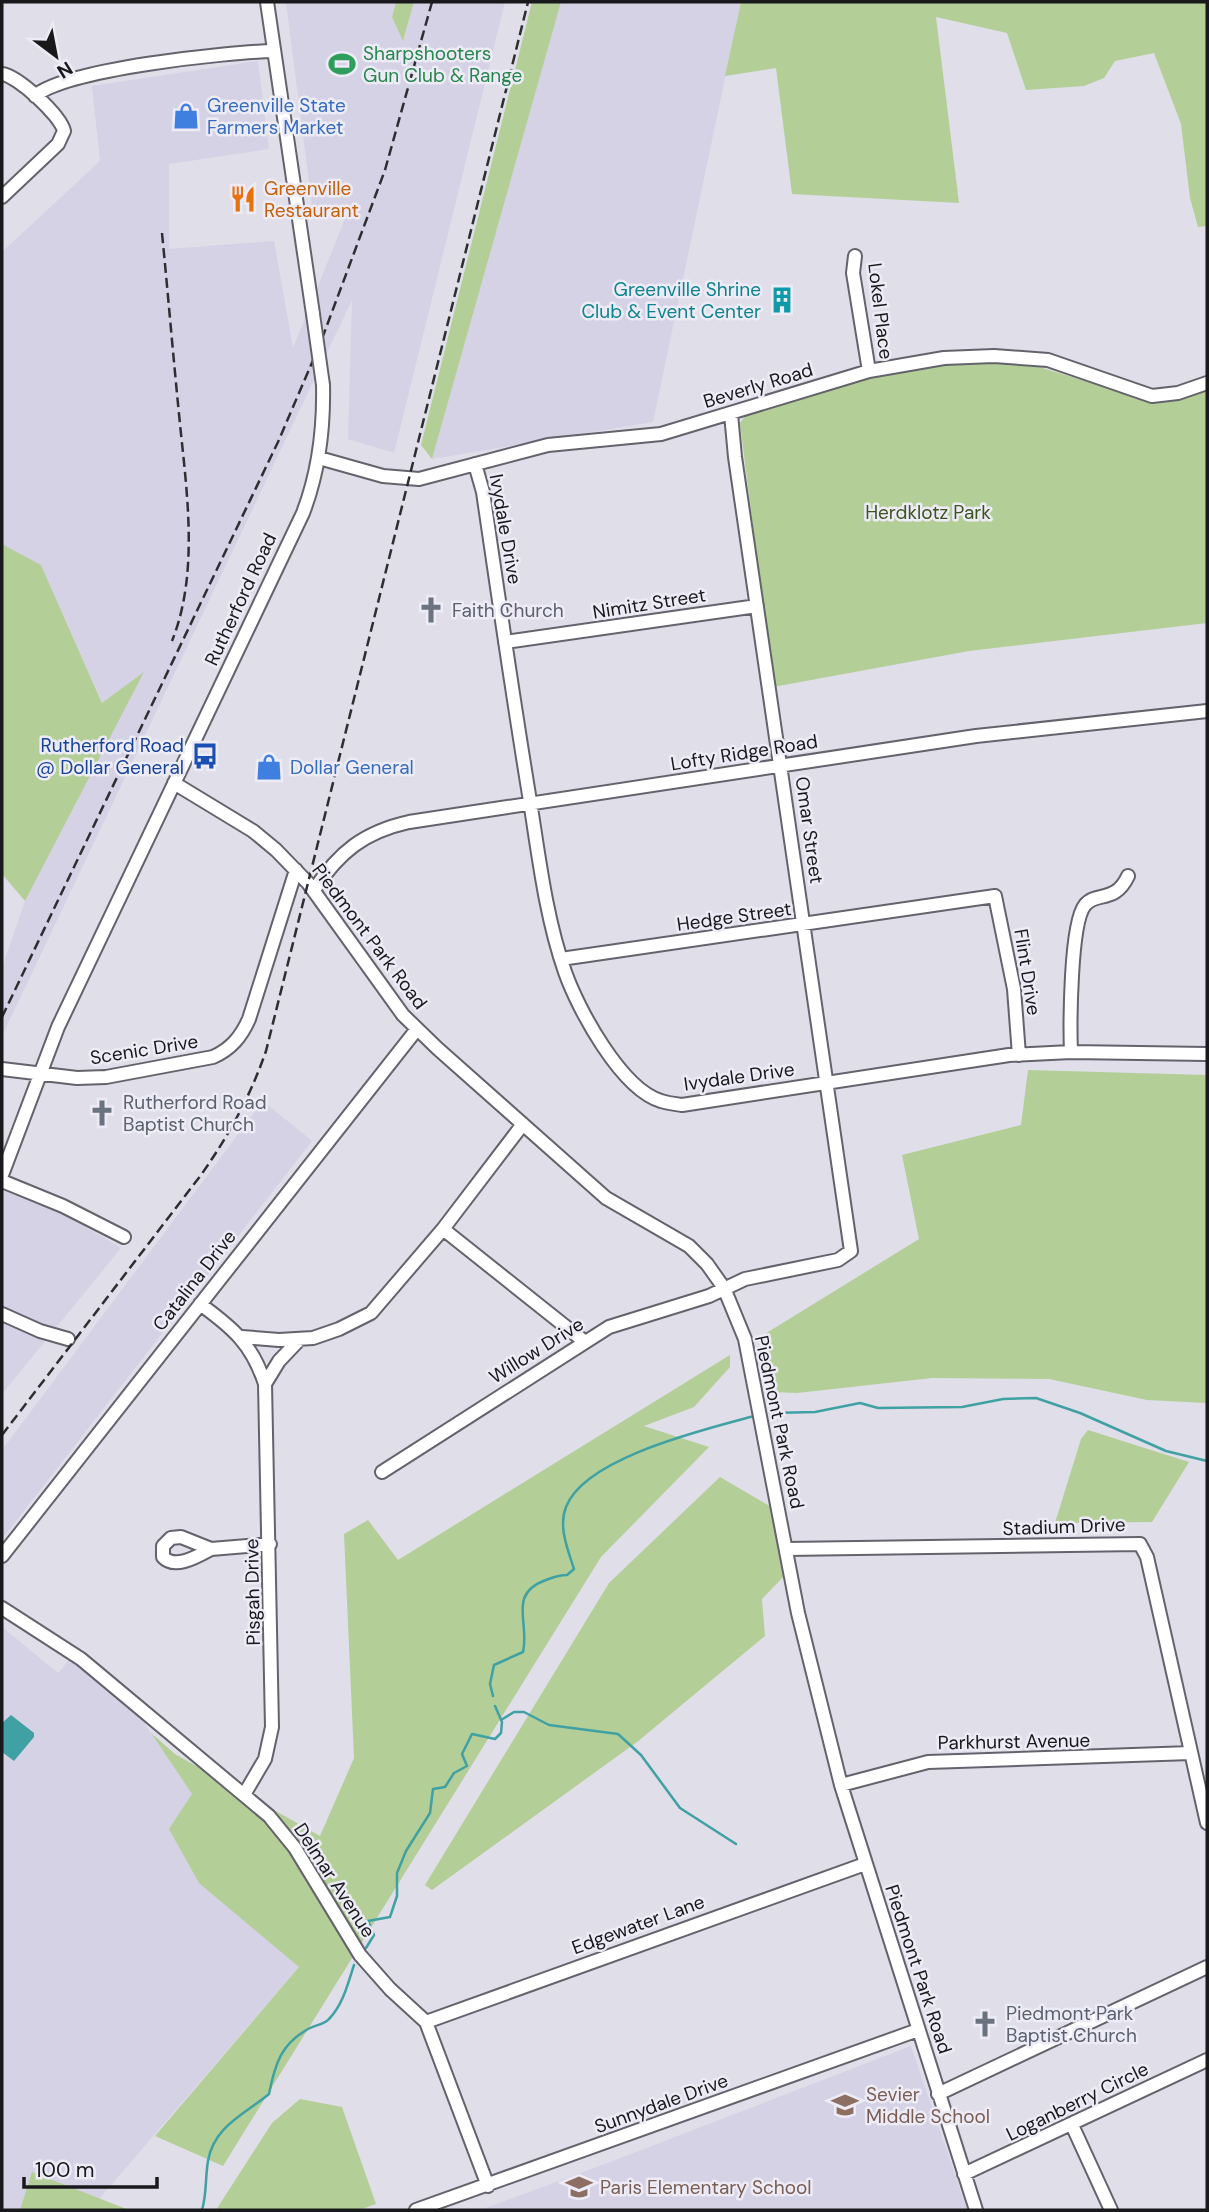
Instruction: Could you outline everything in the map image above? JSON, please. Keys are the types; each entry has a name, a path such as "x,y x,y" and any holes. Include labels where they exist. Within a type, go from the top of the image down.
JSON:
{"street":[{"name":"Rutherford Road","path":"2,1175 38,1073 303,513 319,458 324,426 323,385 267,2"},
{"path":"35,96 45,88 99,73 274,51"},
{"path":"2,74 18,81 35,96 61,122 64,134 53,149 2,197"},
{"name":"Lokel Place","path":"855,256 853,273 869,371"},
{"name":"Beverly Road","path":"319,458 407,481 433,477 548,445 661,434 869,371 944,358 1005,356 1069,365 1115,385 1152,396 1178,393 1207,383"},
{"name":"Omar Street","path":"731,414 851,1251"},
{"name":"Ivydale Drive","path":"475,464 483,492 530,804 561,959 584,1011 616,1064 633,1082 659,1101 682,1105 1019,1055 1071,1052 1207,1054"},
{"name":"Nimitz Street","path":"505,642 757,606"},
{"name":"Lofty Ridge Road","path":"314,890 343,852 378,830 409,821 976,736 1207,711"},
{"name":"Piedmont Park Road","path":"174,783 253,831 296,870 314,890 394,1003 417,1029 606,1198 689,1246 707,1264 724,1288 745,1339 798,1613 841,1785 976,2210"},
{"name":"Scenic Drive","path":"2,1069 77,1078 106,1077 213,1057 228,1049 240,1036 249,1019 296,870"},
{"path":"1071,1052 1074,960 1083,909 1092,900 1114,894 1128,876"},
{"name":"Hedge Street","path":"561,959 804,926 995,896"},
{"name":"Flint Drive","path":"995,896 1014,989 1019,1055"},
{"name":"Catalina Drive","path":"2,1556 417,1029"},
{"path":"242,1337 299,1340 339,1329 371,1313 443,1229 523,1124"},
{"path":"2,1181 63,1206 124,1237"},
{"path":"443,1229 585,1342"},
{"name":"Willow Drive","path":"382,1472 609,1327 709,1296 772,1271 838,1261 851,1251"},
{"name":"Pisgah Drive","path":"200,1304 242,1337 265,1384 272,1727 265,1759 245,1793"},
{"path":"2,1314 40,1331 68,1339"},
{"path":"265,1384 279,1361 299,1340"},
{"path":"211,1549 270,1544"},
{"name":"Stadium Drive","path":"786,1549 1140,1544 1147,1558 1207,1823"},
{"name":"Delmar Avenue","path":"2,1608 81,1659 245,1793 295,1848 360,1955 390,1989 425,2022 488,2186"},
{"name":"Parkhurst Avenue","path":"841,1785 928,1762 1191,1753"},
{"name":"Edgewater Lane","path":"425,2022 865,1864"},
{"path":"938,2094 1207,1967"},
{"name":"Sunnydale Drive","path":"416,2210 918,2030"},
{"name":"Loganberry Circle","path":"964,2174 1206,2065"},
{"path":"1072,2125 1111,2210"}],"shaded area":[{"path":"286,2 396,2 392,17 404,39 414,2 505,2 394,453 348,439 352,300 2,1036 2,968 25,901 143,673 103,704 41,565 2,544 2,252 100,161 92,86 258,61 269,149 169,164 169,249 274,241 293,348 349,209 312,206"},
{"path":"561,2 741,2 653,422 432,459"},
{"path":"263,1101 312,1141 2,1539 2,1450"},
{"path":"2,1178 121,1248 2,1394"},
{"path":"2,1627 58,1673 70,1659 130,1702 192,1794 299,1967 99,2199 32,2173 20,2210 2,2210"},
{"name":"Sevier Middle School","path":"911,2046 967,2210 480,2210 605,2164"}],"green space":[{"path":"396,2 414,2 403,41 392,17"},
{"path":"532,2 561,2 432,459 421,445"},
{"path":"741,2 1207,2 1207,226 1198,227 1190,198 1181,124 1154,53 1115,61 1104,78 1084,86 1026,90 1007,33 936,17 959,203 792,194 776,68 725,76"},
{"name":"Herdklotz Park","path":"996,362 1036,366 1150,401 1172,402 1207,389 1207,623 969,651 773,687 740,423 747,413 896,371 938,365"},
{"path":"2,544 41,565 102,703 144,672 25,901 2,874"},
{"path":"1028,1070 1207,1075 1207,1403 1147,1400 1049,1379 932,1378 797,1393 772,1392 760,1337 919,1239 902,1155 1021,1125"},
{"path":"730,1355 730,1367 694,1407 644,1426 709,1447 601,1557 223,2166 155,2136 299,1967 199,1883 169,1829 192,1794 151,1733 175,1754 320,1836 354,1758 344,1534 368,1520 398,1560"},
{"path":"1088,1430 1189,1462 1152,1522 1055,1523 1081,1439"},
{"path":"720,1477 773,1508 788,1572 762,1599 765,1636 637,1742 432,1890 425,1885 609,1583"},
{"path":"300,2099 342,2107 376,2204 359,2210 216,2210 272,2123"},
{"path":"32,2172 129,2210 20,2210"}],"water":[{"path":"11,1715 34,1733 34,1737 14,1761 2,1752 2,1723"}],"waterway":[{"path":"770,1413 815,1412 860,1403 878,1408 962,1407 1003,1399 1036,1398 1080,1413 1166,1451 1207,1461"},
{"path":"493,1696 490,1684 494,1665 523,1652 522,1610 527,1593 534,1586 554,1577 567,1575 574,1569 563,1522 566,1507 578,1489 621,1460 679,1437 754,1416"},
{"path":"366,1948 374,1935 368,1921 390,1917 397,1896 397,1873 406,1851 430,1813 433,1789 445,1787 454,1773 467,1766 462,1754 472,1734 495,1739 501,1733 502,1722 495,1706"},
{"path":"501,1720 514,1712 524,1712 549,1725 618,1734 641,1755 680,1808 736,1844"},
{"path":"202,2210 208,2161 217,2139 232,2122 269,2094 277,2064 292,2040 325,2022 334,2013 354,1965"}],"railway":[{"path":"2,1017 278,442 320,344 385,170 432,2"},
{"path":"2,1435 201,1175 238,1115 266,1051 528,2"},
{"path":"162,233 189,529 186,586 172,641"}],"place":[{"name":"Sharpshooters Gun Club & Range","path":"342,64"},
{"name":"Greenville State Farmers Market","path":"186,116"},
{"name":"Greenville Restaurant","path":"243,199"},
{"name":"Greenville Shrine Club & Event Center","path":"782,300"},
{"name":"Faith Church","path":"431,610"},
{"name":"Rutherford Road @ Dollar General","path":"205,756"},
{"name":"Dollar General","path":"269,767"},
{"name":"Rutherford Road Baptist Church","path":"102,1113"},
{"name":"Piedmont Park Baptist Church","path":"985,2024"},
{"name":"Sevier Middle School","path":"845,2105"},
{"name":"Paris Elementary School","path":"579,2187"}]}
